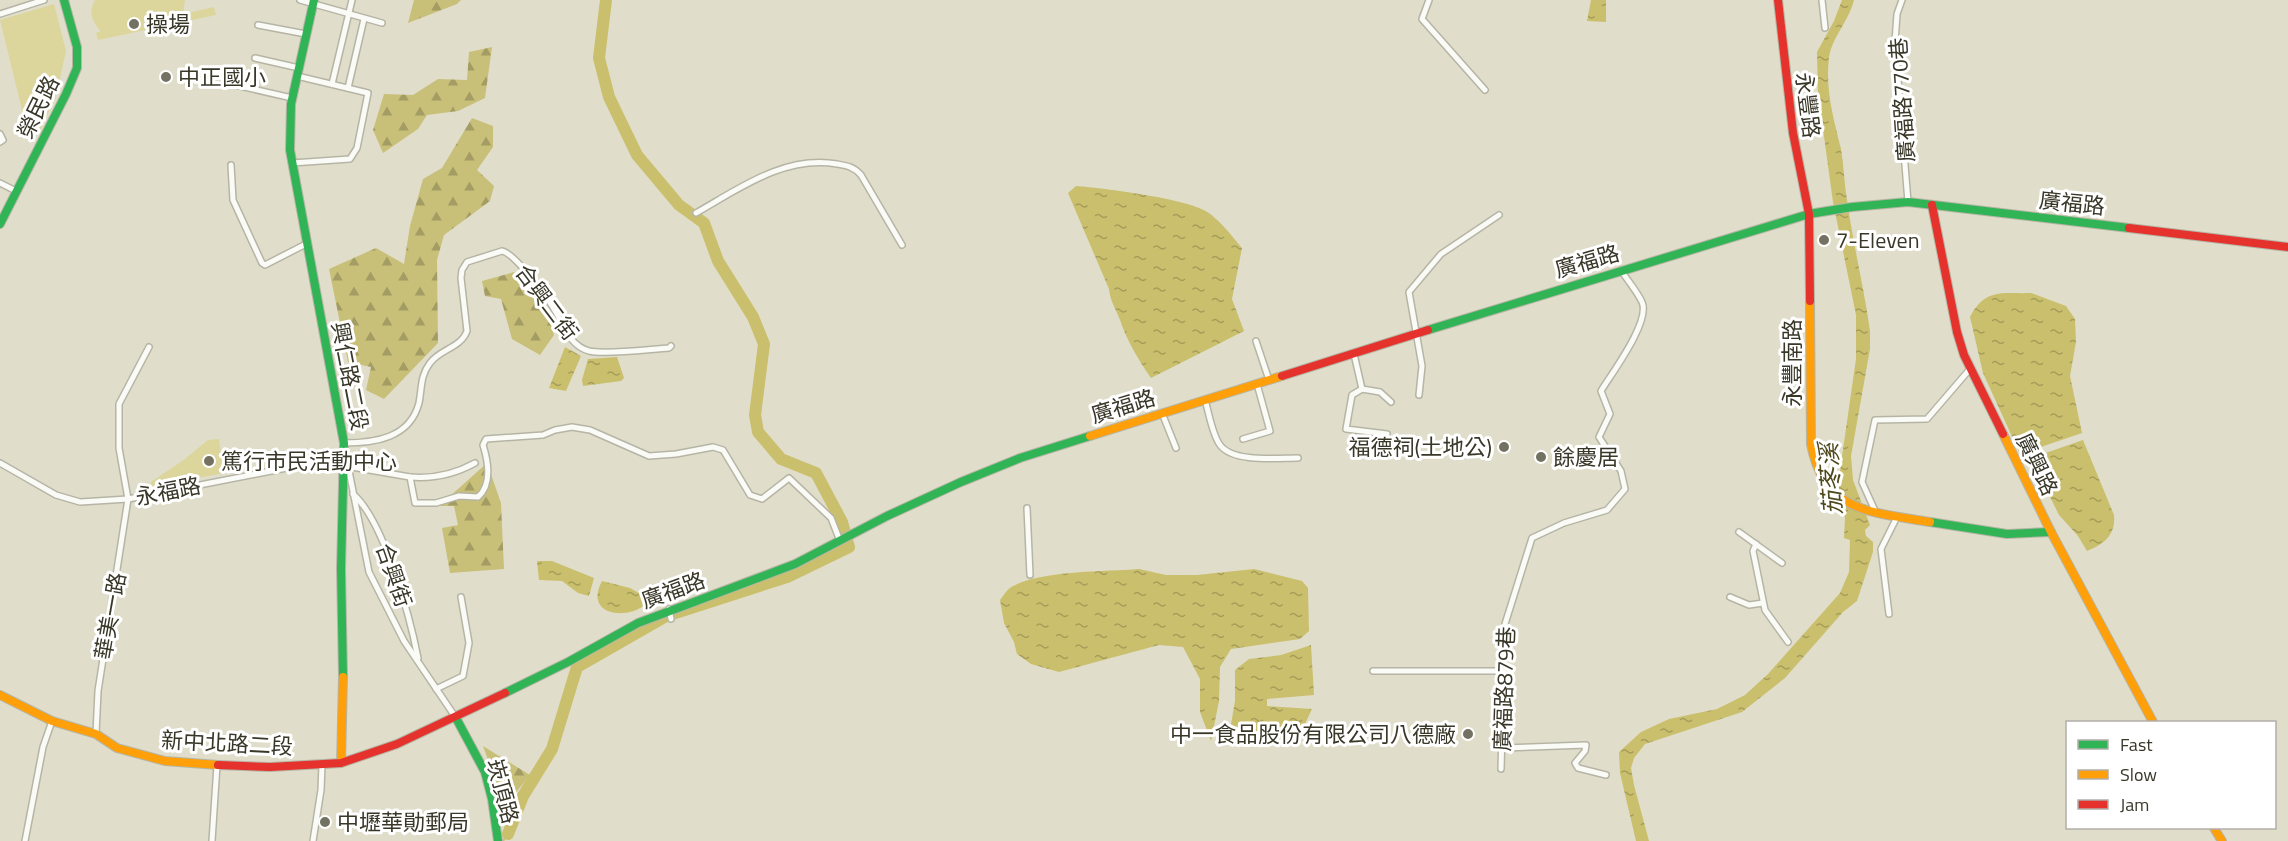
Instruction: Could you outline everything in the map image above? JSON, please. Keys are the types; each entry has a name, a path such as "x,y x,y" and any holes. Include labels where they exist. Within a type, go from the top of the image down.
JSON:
{"street":[{"path":"0,14 44,0"},
{"name":"榮民路","path":"0,224 66,94 76,68 77,47 64,0"},
{"path":"300,0 382,23"},
{"path":"332,84 352,0"},
{"path":"1429,0 1422,19 1485,90"},
{"name":"永豐路","path":"1778,0 1793,133 1809,214"},
{"path":"1822,0 1825,28"},
{"name":"廣福路770巷","path":"1902,0 1897,14 1895,42 1908,202"},
{"name":"興仁路二段","path":"313,2 292,99 290,128 292,163 344,443 342,763"},
{"path":"348,88 364,19"},
{"path":"258,25 306,34"},
{"path":"255,57 332,84 368,93 357,148 350,159 292,163"},
{"path":"231,84 292,99"},
{"path":"0,134 3,140 0,142"},
{"path":"696,213 777,170 801,162 822,161 854,167 902,245"},
{"path":"231,165 233,200 262,263 265,265 306,244"},
{"path":"0,183 16,190"},
{"name":"廣福路","path":"456,718 568,662 638,623 795,564 961,482 1020,458 1621,270 1809,214 1908,202 2288,247"},
{"name":"廣興路","path":"1932,205 1957,332 1964,355 2050,532 2152,721"},
{"name":"永豐南路","path":"1809,214 1811,444 1813,455 1828,488 1844,501 1876,513"},
{"path":"1419,395 1422,366 1409,292 1441,254 1499,215"},
{"name":"合興二街","path":"344,443 365,443 393,436 402,430 419,403 422,375 438,354 464,339 467,331 460,278 462,270 467,262 502,251 508,252 551,305 566,335 588,351 671,346"},
{"name":"廣福路879巷","path":"1501,769 1505,624 1532,538 1564,524 1607,510 1625,489 1621,471 1599,437 1610,414 1600,391 1636,334 1645,313 1642,302 1621,270"},
{"path":"1256,340 1269,380"},
{"name":"華美一路","path":"96,734 98,691 128,499 119,448 119,404 149,347"},
{"path":"1354,354 1362,388"},
{"path":"1970,369 1927,419 1875,420 1862,482 1876,513 2007,534 2050,532"},
{"path":"1243,439 1270,431 1257,384"},
{"path":"1387,434 1346,429 1352,395 1362,388 1380,392 1391,402"},
{"path":"1205,400 1219,444 1229,454 1255,458 1298,458"},
{"path":"1162,413 1176,448"},
{"path":"410,477 415,503 436,503 459,496 478,497 484,492 487,484 488,459 483,445 486,439 543,435 572,427 590,430 648,456 676,454 713,447 723,450 750,495 762,499 789,478 831,518 840,541"},
{"path":"343,457 369,572 404,641 456,718"},
{"name":"永福路","path":"0,463 66,499 80,502 128,499 343,457"},
{"path":"346,466 422,478 457,472 475,463"},
{"name":"合興街","path":"353,494 361,501 380,532 412,630 419,663"},
{"path":"1027,508 1030,575"},
{"path":"1889,614 1881,549 1897,517"},
{"path":"1738,532 1782,562"},
{"path":"1756,544 1753,551 1765,610 1788,642"},
{"path":"436,689 463,676 469,644 461,597"},
{"path":"1730,597 1749,605 1763,603"},
{"path":"669,610 671,619"},
{"path":"1373,671 1504,671"},
{"name":"新中北路二段","path":"0,695 52,721 96,734 117,748 186,764 270,767 342,763 397,744 456,718"},
{"name":"崁頂路","path":"456,718 485,772 492,799 498,841"},
{"path":"25,841 43,747 52,721"},
{"path":"1502,748 1586,745 1585,751 1575,763 1578,768 1606,775"},
{"path":"212,841 217,765"},
{"path":"313,841 321,790 322,765"}],"green space":[{"path":"414,0 461,0 457,4 408,23"},
{"path":"492,47 485,98 458,111 427,115 418,129 383,153 373,130 384,94 413,95 438,79 467,80 469,52"},
{"path":"472,118 493,126 493,147 477,170 494,186 490,201 444,235 437,260 438,343 384,399 366,390 371,367 348,362 329,269 376,248 404,264 410,226 423,179 442,168"},
{"path":"514,272 547,311 554,335 540,355 512,339 501,299 485,296 482,281"},
{"path":"487,463 501,503 504,569 450,573 442,528 458,525 454,506 439,506"},
{"path":"483,746 530,775 505,806"}],"shaded area":[{"name":"操場","path":"95,0 185,0 183,14 214,7 216,15 98,40 96,33 101,31 93,21 91,13"},
{"path":"54,4 66,51 56,96 40,131 25,122 0,20"},
{"path":"219,439 224,473 150,487 151,482 208,440"}],"water":[{"path":"1591,0 1606,0 1606,22 1587,21"},
{"path":"1842,0 1854,0 1830,51 1828,82 1870,331 1870,349 1851,456 1853,480 1870,525 1865,530 1866,536 1873,542 1873,552 1857,601 1843,612 1785,678 1742,712 1645,744 1634,758 1631,768 1649,841 1636,841 1620,773 1619,752 1641,732 1669,719 1717,709 1745,695 1768,674 1840,593 1849,572 1850,540 1844,538 1845,518 1838,484 1856,359 1856,315 1833,202 1818,93 1817,52 1834,21"},
{"path":"1076,186 1184,203 1199,208 1214,217 1242,248 1232,299 1244,331 1151,378 1126,335 1068,193"},
{"path":"2031,293 2066,306 2075,319 2076,342 2070,376 2082,433 2020,454 1983,373 1970,317 1982,301 1995,294"},
{"path":"565,347 581,356 566,391 549,388"},
{"path":"617,357 624,378 621,381 583,386 582,380 588,359"},
{"path":"2083,440 2114,515 2113,528 2108,538 2087,551 2078,536 2059,515 2031,458"},
{"path":"537,561 552,561 594,578 589,596 578,593 562,581 539,580"},
{"path":"1139,569 1166,575 1197,575 1254,569 1302,581 1308,588 1309,631 1300,639 1231,649 1220,667 1219,701 1211,741 1200,712 1200,679 1183,647 1159,645 1059,672 1031,664 1017,654 1014,642 1004,623 1000,600 1011,587 1026,581 1057,574"},
{"path":"602,581 630,588 646,597 645,605 627,613 609,611 598,601"},
{"path":"1311,645 1314,695 1267,699 1267,706 1312,709 1303,728 1294,739 1230,730 1235,701 1235,670 1249,659 1281,655"}],"waterway":[{"path":"508,834 523,796 552,749 577,667 666,616 787,577 849,547 842,522 816,473 781,459 758,432 755,415 764,344 753,317 718,261 704,223 679,205 637,155 609,97 599,58 606,0"},
{"path":"503,841 508,834"}],"traffic: fast":[{"path":"0,224 77,68 77,47 64,0"},
{"path":"314,0 291,104 290,150 344,443 341,569 343,677"},
{"path":"1428,330 1809,214 1852,207 1908,202 2129,228"},
{"path":"505,693 568,662 638,623 795,564 887,516 961,482 1020,458 1090,436"},
{"path":"1930,522 2007,534 2051,532"},
{"path":"456,718 485,772 492,799 498,841"}],"traffic: slow":[{"path":"1810,301 1811,444 1817,467 1827,484 1839,496 1854,505 1870,511 1930,522"},
{"path":"1090,436 1282,376"},
{"path":"2003,434 2051,532 2152,721"},
{"path":"341,763 343,677"},
{"path":"0,695 52,721 96,734 117,748 165,761 218,765"},
{"path":"2215,829 2222,841"}],"traffic: jam":[{"path":"1778,0 1793,133 1809,214 1810,301"},
{"path":"1932,205 1957,332 1964,355 2003,434"},
{"path":"2129,228 2288,247"},
{"path":"1282,376 1428,330"},
{"path":"218,765 270,767 341,763 397,744 505,693"}],"place":[{"name":"操場","path":"134,24"},
{"name":"中正國小","path":"166,77"},
{"name":"7-Eleven","path":"1824,240"},
{"name":"福德祠(土地公)","path":"1504,447"},
{"name":"餘慶居","path":"1541,457"},
{"name":"篤行市民活動中心","path":"209,461"},
{"name":"中一食品股份有限公司八德廠","path":"1468,734"},
{"name":"中壢華勛郵局","path":"325,822"}],"water label":[{"name":"茄苳溪","path":"1831,479"}]}
